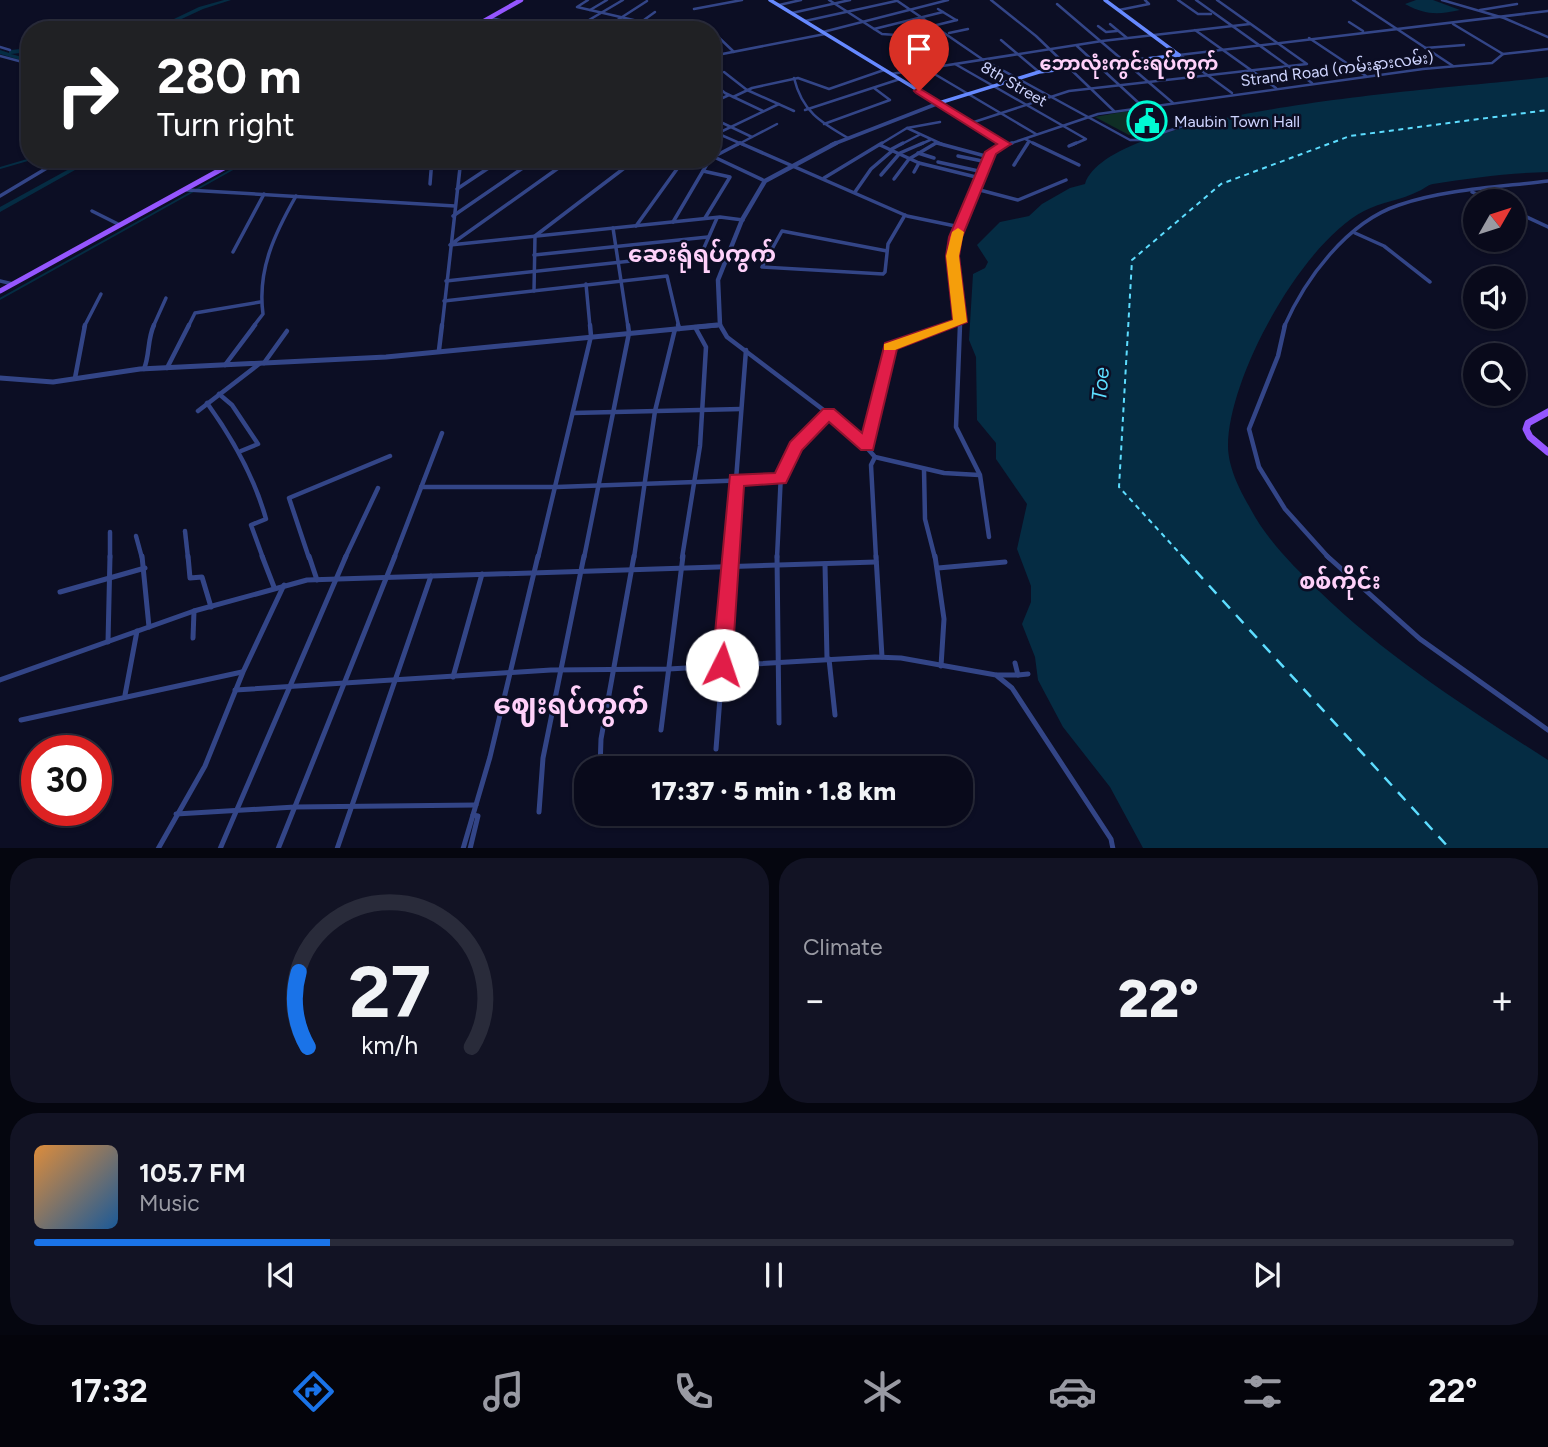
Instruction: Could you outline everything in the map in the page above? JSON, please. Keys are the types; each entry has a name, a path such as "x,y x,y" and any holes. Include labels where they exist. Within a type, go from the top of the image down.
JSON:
{"main road":[{"path":"484,21 521,0"},
{"path":"771,0 939,103 1039,72 1179,54"},
{"path":"1105,0 1179,54"},
{"path":"0,291 224,168"},
{"path":"1548,412 1528,424 1526,429 1530,438 1548,452"}],"street":[{"path":"588,0 577,7 637,21"},
{"path":"590,10 607,0"},
{"path":"587,21 623,0"},
{"path":"694,9 741,0"},
{"path":"779,5 801,0"},
{"path":"829,0 873,29 895,35 957,20 938,9"},
{"path":"792,13 850,0"},
{"path":"805,21 898,0 949,33 982,59 1136,141 1210,117"},
{"path":"721,54 824,33 859,20 948,0"},
{"path":"991,0 1049,49 1114,111"},
{"path":"1119,10 1149,4 1145,0"},
{"path":"1178,0 1198,14 1213,13"},
{"path":"1196,0 1313,84"},
{"path":"971,123 1051,97 1090,89 1209,77 1307,63 1217,0"},
{"path":"1353,0 1454,66"},
{"path":"1442,0 1504,18 1548,37"},
{"path":"614,21 647,1"},
{"path":"1057,4 1172,103"},
{"path":"1480,10 1517,4"},
{"path":"1179,54 1548,11"},
{"path":"642,21 655,12"},
{"path":"873,29 943,12"},
{"path":"490,18 504,21"},
{"path":"1349,22 1363,32"},
{"path":"1110,24 1128,38"},
{"path":"891,74 1152,34 1250,24"},
{"path":"1452,24 1503,54"},
{"path":"1098,26 1106,32 1118,30"},
{"path":"949,33 968,29"},
{"path":"1194,29 1277,89"},
{"path":"1308,38 1367,76"},
{"path":"721,40 734,52"},
{"path":"1001,40 1039,72"},
{"path":"1424,48 1464,44"},
{"path":"1076,45 1143,107"},
{"path":"0,47 10,50"},
{"name":"Strand Road (ကမ်းနားလမ်း)","path":"1005,144 1114,111 1367,76 1492,63 1503,54 1548,49"},
{"path":"1179,54 1233,94"},
{"path":"0,56 21,62"},
{"path":"918,56 910,62 1036,134"},
{"name":"8th Street","path":"955,64 1086,139 1069,146"},
{"path":"721,100 794,78 805,78 820,88 829,89 884,70"},
{"path":"724,72 747,90 793,111"},
{"path":"794,78 797,99 805,110 848,138"},
{"path":"805,110 900,79"},
{"path":"824,124 890,100 873,88"},
{"path":"721,89 764,111"},
{"path":"980,475 924,469 875,457 867,446 828,413 727,337 720,326 718,280 743,220 765,181 793,164 848,138 939,103 1005,144"},
{"path":"721,132 779,104"},
{"path":"721,122 752,136"},
{"path":"824,178 907,128 940,122"},
{"path":"721,153 777,124"},
{"path":"907,128 937,143 988,159"},
{"path":"721,135 793,164 905,215 960,227"},
{"path":"855,192 871,169 891,150 919,135"},
{"path":"1014,165 1026,139 1079,165"},
{"path":"881,175 899,154 930,140"},
{"path":"894,179 909,159 937,143"},
{"path":"989,537 980,475 956,427 960,322 953,256 960,227 988,159 994,149 1005,144"},
{"path":"879,145 919,163 980,178"},
{"path":"918,153 934,158"},
{"path":"958,156 988,159"},
{"path":"721,161 765,181"},
{"path":"938,162 983,172"},
{"path":"914,172 919,163"},
{"path":"0,197 47,168"},
{"path":"430,184 431,168"},
{"path":"439,350 459,168"},
{"path":"457,189 488,168"},
{"path":"453,216 523,168"},
{"path":"450,245 559,168"},
{"path":"534,291 535,236 624,168"},
{"path":"635,226 677,168"},
{"path":"672,222 705,168"},
{"path":"703,171 730,177 704,219"},
{"path":"976,189 1018,200 1066,180"},
{"path":"1493,189 1548,181"},
{"path":"186,190 455,206"},
{"path":"233,252 264,194"},
{"path":"1463,194 1399,205 1379,214 1329,254 1282,332 1278,356 1249,429 1259,470 1326,557 1410,632 1548,730"},
{"path":"225,365 263,314 261,302 266,259 296,197"},
{"path":"92,211 121,225"},
{"path":"887,251 782,230 762,267 882,274 894,229 905,215"},
{"path":"1526,217 1548,228"},
{"path":"446,281 699,253 718,218"},
{"path":"450,245 704,219 743,220"},
{"path":"539,812 543,758 583,571 629,333 613,228"},
{"path":"1355,233 1384,246 1430,282"},
{"path":"534,255 709,237"},
{"path":"444,301 667,276 677,329 655,411 600,756"},
{"path":"0,281 13,284"},
{"path":"463,848 510,673 591,336 586,284"},
{"path":"75,378 84,327 101,294"},
{"path":"144,369 149,356 148,338 166,298"},
{"path":"167,368 195,313 261,302"},
{"path":"867,446 890,346 960,322"},
{"path":"0,378 35,383 144,369 386,357 720,326"},
{"path":"662,730 681,568 700,446 700,410 706,347 695,327"},
{"path":"198,411 262,363 287,331"},
{"path":"716,749 746,350"},
{"path":"219,394 232,405 258,444 240,451"},
{"path":"207,403 240,451 262,503 266,519 251,526 274,587"},
{"path":"573,414 741,409"},
{"path":"779,723 777,566 780,479 796,446 828,413"},
{"path":"278,848 346,683 442,433"},
{"path":"317,580 289,498 390,456"},
{"path":"875,457 871,464 882,657"},
{"path":"924,469 925,519 938,568 944,619 941,666"},
{"path":"420,487 556,487 780,479"},
{"path":"220,848 335,579 379,488"},
{"path":"108,642 107,577 110,531"},
{"path":"185,531 187,570 190,578 202,578 211,607"},
{"path":"136,536 145,568 149,627"},
{"path":"0,680 194,611 284,584 386,577 877,562"},
{"path":"938,568 1005,562"},
{"path":"825,564 828,659 835,715"},
{"path":"60,592 145,568"},
{"path":"453,677 482,574"},
{"path":"337,848 432,576"},
{"path":"159,848 205,766 235,690 284,584"},
{"path":"193,638 194,611"},
{"path":"125,695 137,631"},
{"path":"235,690 510,673 777,665 828,659 882,657 996,675 1028,674"},
{"path":"1015,663 1018,675"},
{"path":"21,720 125,695 177,688 243,672"},
{"path":"996,675 1012,688 1039,725 1111,839 1113,848"},
{"path":"176,814 295,807 476,805"},
{"path":"470,848 478,816 473,815"}],"green space":[{"path":"1127,111 1149,129 1129,135 1095,117"}],"water":[{"path":"1416,0 1433,0 1460,10 1432,13 1405,4"},
{"name":"Toe","path":"1548,77 1548,172 1490,176 1431,185 1364,211 1340,227 1294,281 1255,350 1231,417 1228,446 1230,461 1241,492 1263,530 1309,581 1400,660 1548,760 1548,848 1143,848 1110,787 1063,727 1038,680 1035,657 1022,624 1031,602 1031,586 1017,549 1027,504 996,459 996,443 977,420 976,357 969,340 973,274 985,268 988,262 977,245 1000,222 1029,216 1042,204 1070,188 1085,184 1109,157 1157,136 1222,119 1297,105"}],"waterway":[{"path":"173,21 201,8 229,0"},
{"path":"11,52 21,51"},
{"path":"0,52 21,58"},
{"path":"0,168 21,162"},
{"path":"0,210 74,168"},
{"path":"0,299 235,168"}],"ferry route":[{"path":"1184,558 1119,487 1132,260 1221,184 1350,136 1548,110"},
{"path":"1182,556 1449,848"}],"slow traffic":[{"path":"890,347 960,322 953,256 958,232"}],"place":[{"name":"Maubin Town Hall","path":"1147,121"}],"district":[{"name":"ဘောလုံးကွင်းရပ်ကွက်","path":"1129,63"},
{"name":"ဆေးရုံရပ်ကွက်","path":"702,254"},
{"name":"စစ်ကိုင်း","path":"1340,581"},
{"name":"ဈေးရပ်ကွက်","path":"571,704"}],"route":[{"path":"722,665 736,480 780,479 796,446 828,413 855,433 867,446 890,346 960,322 953,256 956,237 991,152 1005,144 919,91"}]}
